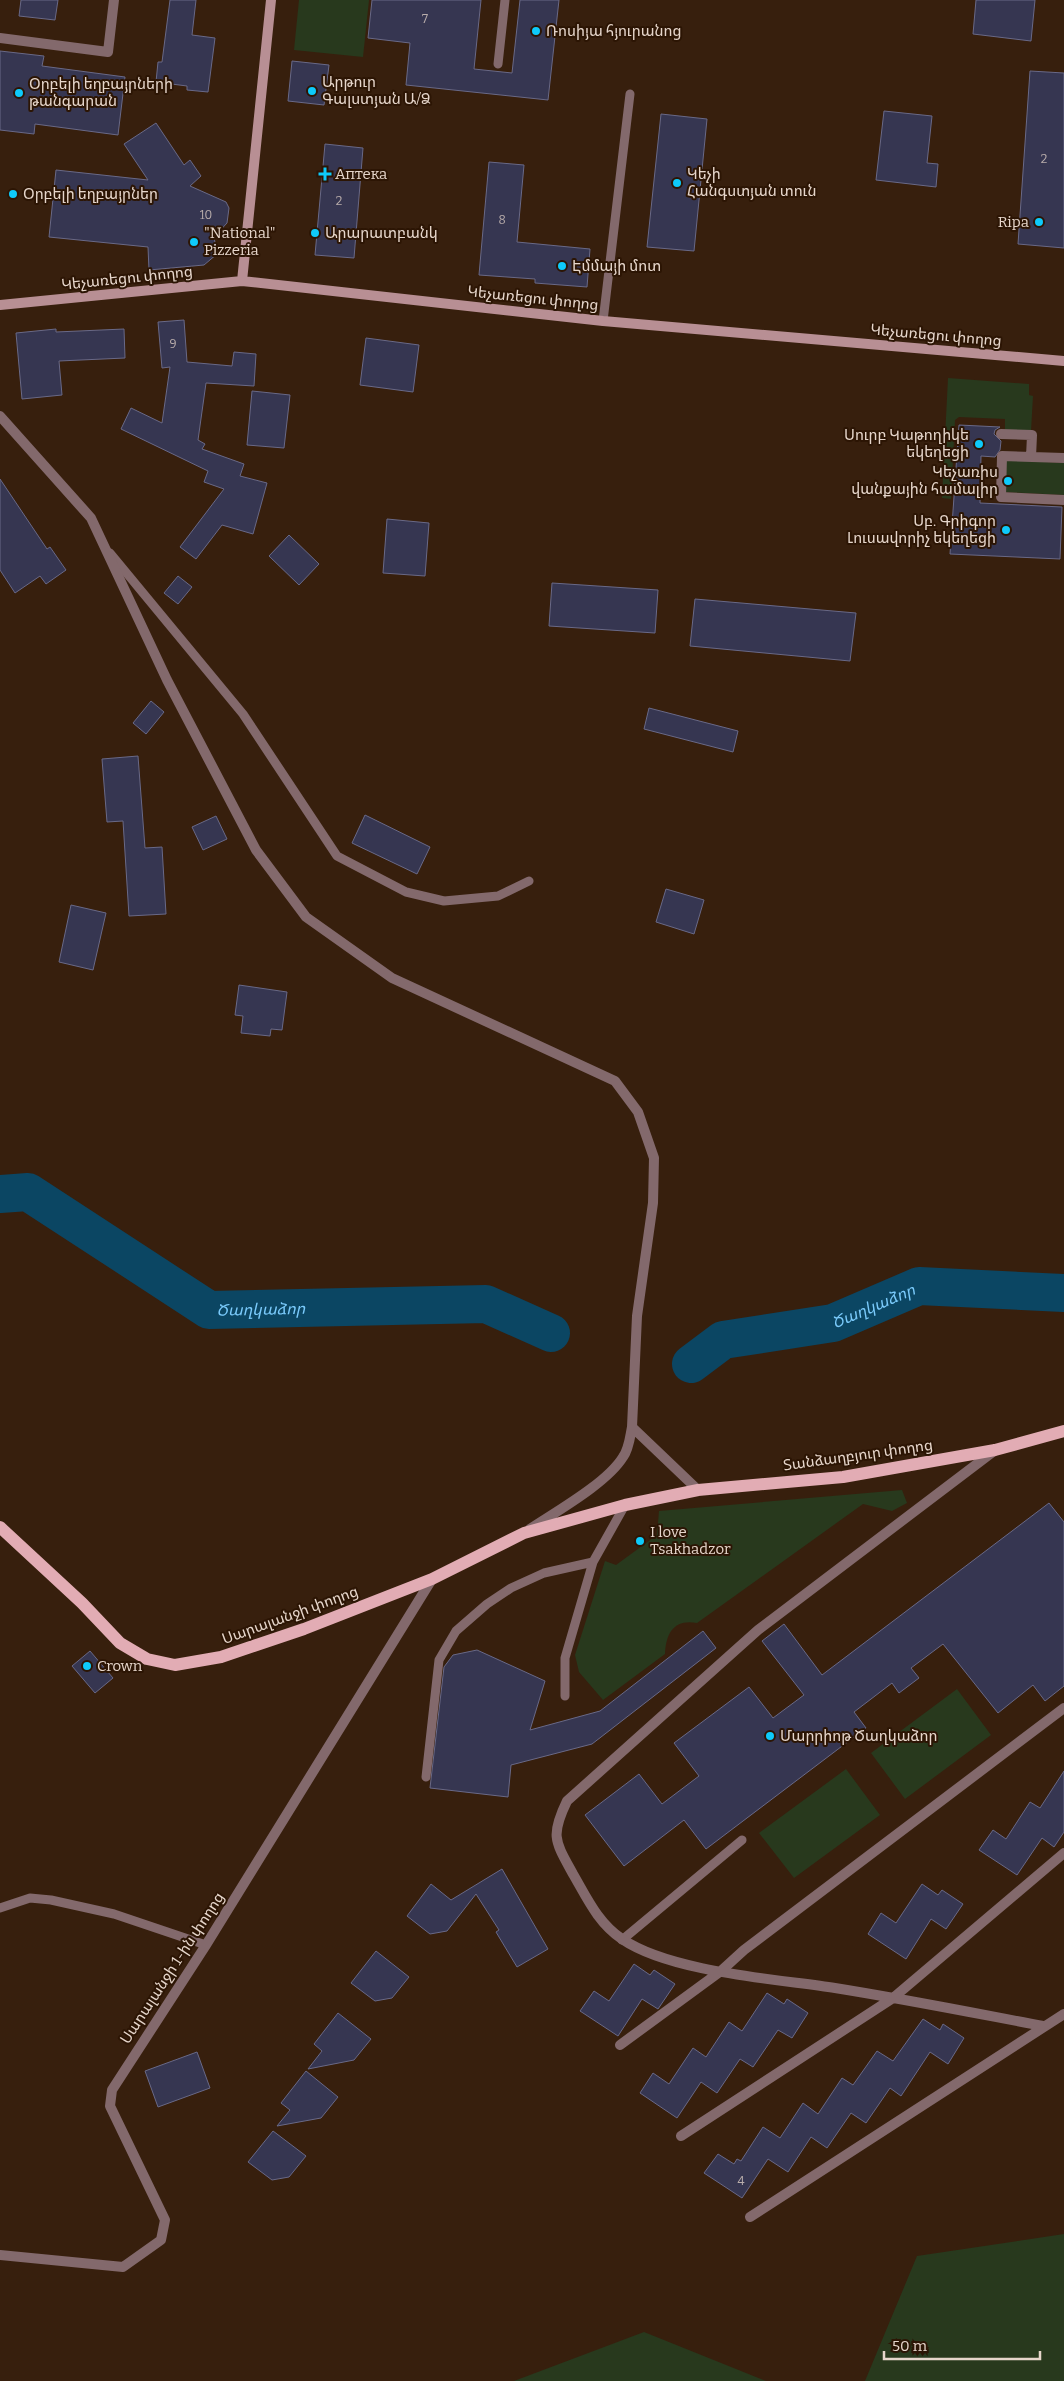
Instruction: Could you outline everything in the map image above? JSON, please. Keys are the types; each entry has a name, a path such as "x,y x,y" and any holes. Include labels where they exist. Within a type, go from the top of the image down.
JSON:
{"main road":[{"path":"242,281 271,0"},
{"name":"Կեչառեցու փողոց","path":"0,305 242,281 603,321 1064,361"},
{"name":"Տանձաղբյուր փողոց","path":"625,1505 698,1490 843,1477 995,1450 1064,1431"},
{"name":"Սարալանջի փողոց","path":"0,1526 82,1603 120,1643 147,1659 175,1665 221,1657 304,1629 432,1579 524,1533 625,1505"}],"street":[{"path":"0,38 108,52 114,0"},
{"path":"0,416 91,518 167,680 256,850 306,917 392,978 615,1081 638,1112 654,1158 653,1203 637,1316 632,1427 624,1456 611,1472 524,1533"},
{"path":"1001,434 1032,435 1031,457"},
{"path":"1064,458 1002,456 1001,497 1064,500"},
{"path":"632,1427 698,1490"},
{"path":"995,1450 758,1630 567,1801 557,1822 557,1844 598,1918 622,1940 658,1956 721,1971 893,1998 1043,2026"},
{"name":"Սարալանջի 1-ին փողոց","path":"0,2255 123,2267 161,2240 165,2220 110,2106 112,2090 206,1944 432,1579"},
{"path":"620,2045 721,1971 744,1950 1064,1708"},
{"path":"681,2136 893,1998 1064,1853"},
{"path":"750,2217 1064,2014"}],"lane":[{"path":"498,64 504,0"},
{"path":"603,321 630,94"},
{"path":"108,551 243,714 337,856 406,892 444,901 498,896 529,881"},
{"path":"565,1696 565,1658 593,1562 625,1505"},
{"path":"426,1777 439,1660 456,1631 486,1604 511,1588 544,1574 593,1562"},
{"path":"622,1940 742,1840"},
{"path":"0,1908 30,1898 51,1900 114,1914 206,1944"}],"green space":[{"path":"299,0 369,0 363,57 294,50"},
{"path":"948,378 1029,384 1029,395 1033,396 1031,431 1005,430 1005,419 959,417 955,420 951,499 942,498"},
{"path":"1006,460 1064,463 1064,495 1004,492"},
{"path":"902,1490 907,1503 892,1511 863,1504 697,1623 682,1623 677,1626 669,1634 665,1654 603,1700 579,1672 575,1655 605,1561 616,1565 657,1535 659,1511"},
{"path":"957,1689 991,1735 905,1799 871,1753"},
{"path":"846,1769 880,1815 794,1878 759,1833"},
{"path":"1064,2234 1064,2381 865,2381 917,2256"},
{"path":"644,2332 766,2381 514,2381"}],"building":[{"path":"21,0 58,0 55,20 19,16"},
{"path":"170,0 196,0 192,35 215,38 208,92 187,90 187,86 156,82 158,62 162,62"},
{"path":"372,0 481,0 474,69 512,73 520,0 559,0 548,100 406,85 410,43 368,38"},
{"path":"976,0 1035,0 1031,41 973,34"},
{"path":"0,51 44,56 42,66 125,77 118,135 35,124 34,134 0,130"},
{"path":"292,61 329,65 324,105 288,101"},
{"path":"1030,71 1064,73 1064,248 1018,244"},
{"path":"884,111 932,116 927,163 938,164 936,187 876,180"},
{"name":"Կեչի Հանգստյան տուն","path":"661,114 707,119 694,251 647,247"},
{"path":"156,123 184,165 190,160 201,176 190,186 226,202 229,208 227,223 214,237 217,254 204,265 149,270 148,247 49,237 56,170 148,180 124,144"},
{"path":"325,144 363,148 354,258 315,255"},
{"path":"489,162 524,165 517,242 590,249 587,287 535,283 535,279 479,275"},
{"path":"184,320 187,362 232,366 234,352 256,354 254,386 206,383 198,440 205,444 202,449 244,464 240,476 267,483 253,534 222,525 196,559 180,547 224,489 204,482 208,471 121,429 131,408 162,423 170,367 162,368 158,322"},
{"path":"56,329 56,332 124,329 125,358 59,361 62,395 22,399 16,333"},
{"path":"366,338 419,345 413,392 360,385"},
{"path":"252,391 290,395 284,448 247,445"},
{"name":"Սբ. Գրիգոր Լուսավորիչ եկեղեցի","path":"959,425 1000,427 995,430 994,434 1001,441 1000,450 995,457 981,456 980,503 1062,507 1060,559 950,554"},
{"path":"0,479 47,549 50,547 66,570 46,584 40,576 15,593 0,570"},
{"path":"387,519 429,523 425,576 383,573"},
{"path":"289,535 319,564 299,585 269,556"},
{"path":"178,576 192,587 178,604 164,593"},
{"path":"552,583 658,590 655,633 549,626"},
{"path":"695,599 856,613 850,661 690,646"},
{"path":"151,701 164,712 146,734 133,723"},
{"path":"649,708 738,731 733,752 644,729"},
{"path":"138,756 145,848 162,847 166,914 129,916 123,821 107,822 102,759"},
{"path":"365,815 430,847 417,874 352,843"},
{"path":"216,816 227,839 203,850 192,827"},
{"path":"666,889 704,900 694,934 656,922"},
{"path":"71,905 106,913 93,970 59,962"},
{"path":"239,985 287,992 282,1030 271,1029 270,1036 241,1033 243,1016 235,1015"},
{"path":"1049,1503 1064,1522 1064,1686 1045,1701 1033,1685 998,1713 943,1644 911,1668 919,1678 899,1693 892,1683 854,1712 866,1728 706,1849 684,1820 624,1866 585,1815 639,1774 662,1804 699,1776 674,1743 749,1687 773,1718 804,1695 762,1641 784,1624 822,1675"},
{"path":"703,1631 716,1648 592,1744 511,1765 508,1797 430,1788 444,1667 453,1655 477,1650 545,1681 530,1730 600,1711"},
{"path":"90,1651 113,1678 95,1693 72,1666"},
{"path":"1064,1771 1064,1832 1054,1847 1042,1838 1017,1875 979,1850 993,1830 1006,1839 1030,1802 1040,1808"},
{"path":"502,1869 548,1949 517,1967 496,1932 499,1930 476,1894 447,1931 430,1934 407,1916 431,1884 451,1900"},
{"path":"922,1884 938,1895 942,1890 963,1904 946,1929 931,1919 906,1959 868,1934 881,1913 896,1923"},
{"path":"376,1951 409,1977 392,1998 375,2001 351,1983"},
{"path":"634,1964 650,1975 654,1970 675,1984 658,2009 642,1999 618,2036 580,2011 594,1991 609,2001"},
{"path":"767,1993 784,2004 787,1999 808,2013 792,2038 778,2030 753,2067 740,2059 717,2093 701,2082 677,2118 640,2093 653,2073 669,2084 693,2048 706,2057 729,2022 742,2031"},
{"path":"338,2013 371,2039 354,2060 308,2069 322,2051 314,2044"},
{"path":"923,2019 940,2030 943,2024 964,2038 948,2064 930,2052 901,2096 890,2088 866,2123 851,2113 827,2148 811,2137 788,2172 768,2159 742,2198 704,2173 718,2154 734,2164 737,2159 741,2161 763,2127 780,2138 803,2103 818,2114 842,2078 853,2085 877,2051 893,2061"},
{"path":"197,2052 210,2088 158,2107 145,2071"},
{"path":"306,2071 338,2097 321,2118 277,2126 290,2110 281,2103"},
{"path":"273,2131 306,2156 289,2177 272,2180 248,2162"}],"waterway":[{"name":"Ծաղկաձոր","path":"0,1194 28,1192 209,1310 486,1304 551,1333"},
{"name":"Ծաղկաձոր","path":"691,1364 723,1340 833,1323 919,1286 1064,1293"}],"place":[{"name":"Ռոսիյա հյուրանոց","path":"536,31"},
{"name":"Արթուր Գալստյան Ա/Ձ","path":"312,91"},
{"name":"Օրբելի եղբայրների թանգարան","path":"19,93"},
{"name":"Аптека","path":"325,174"},
{"name":"Կեչի Հանգստյան տուն","path":"677,183"},
{"name":"Օրբելի եղբայրներ","path":"13,194"},
{"name":"Ripa","path":"1039,222"},
{"name":"Արարատբանկ","path":"315,233"},
{"name":"\"National\" Pizzeria","path":"194,242"},
{"name":"Էմմայի մոտ","path":"562,266"},
{"name":"Սուրբ Կաթողիկե եկեղեցի","path":"979,444"},
{"name":"Կեչառիս վանքային համալիր","path":"1008,481"},
{"name":"Սբ. Գրիգոր Լուսավորիչ եկեղեցի","path":"1006,530"},
{"name":"I love Tsakhadzor","path":"640,1541"},
{"name":"Crown","path":"87,1666"},
{"name":"Մարրիոթ Ծաղկաձոր","path":"770,1736"}]}
